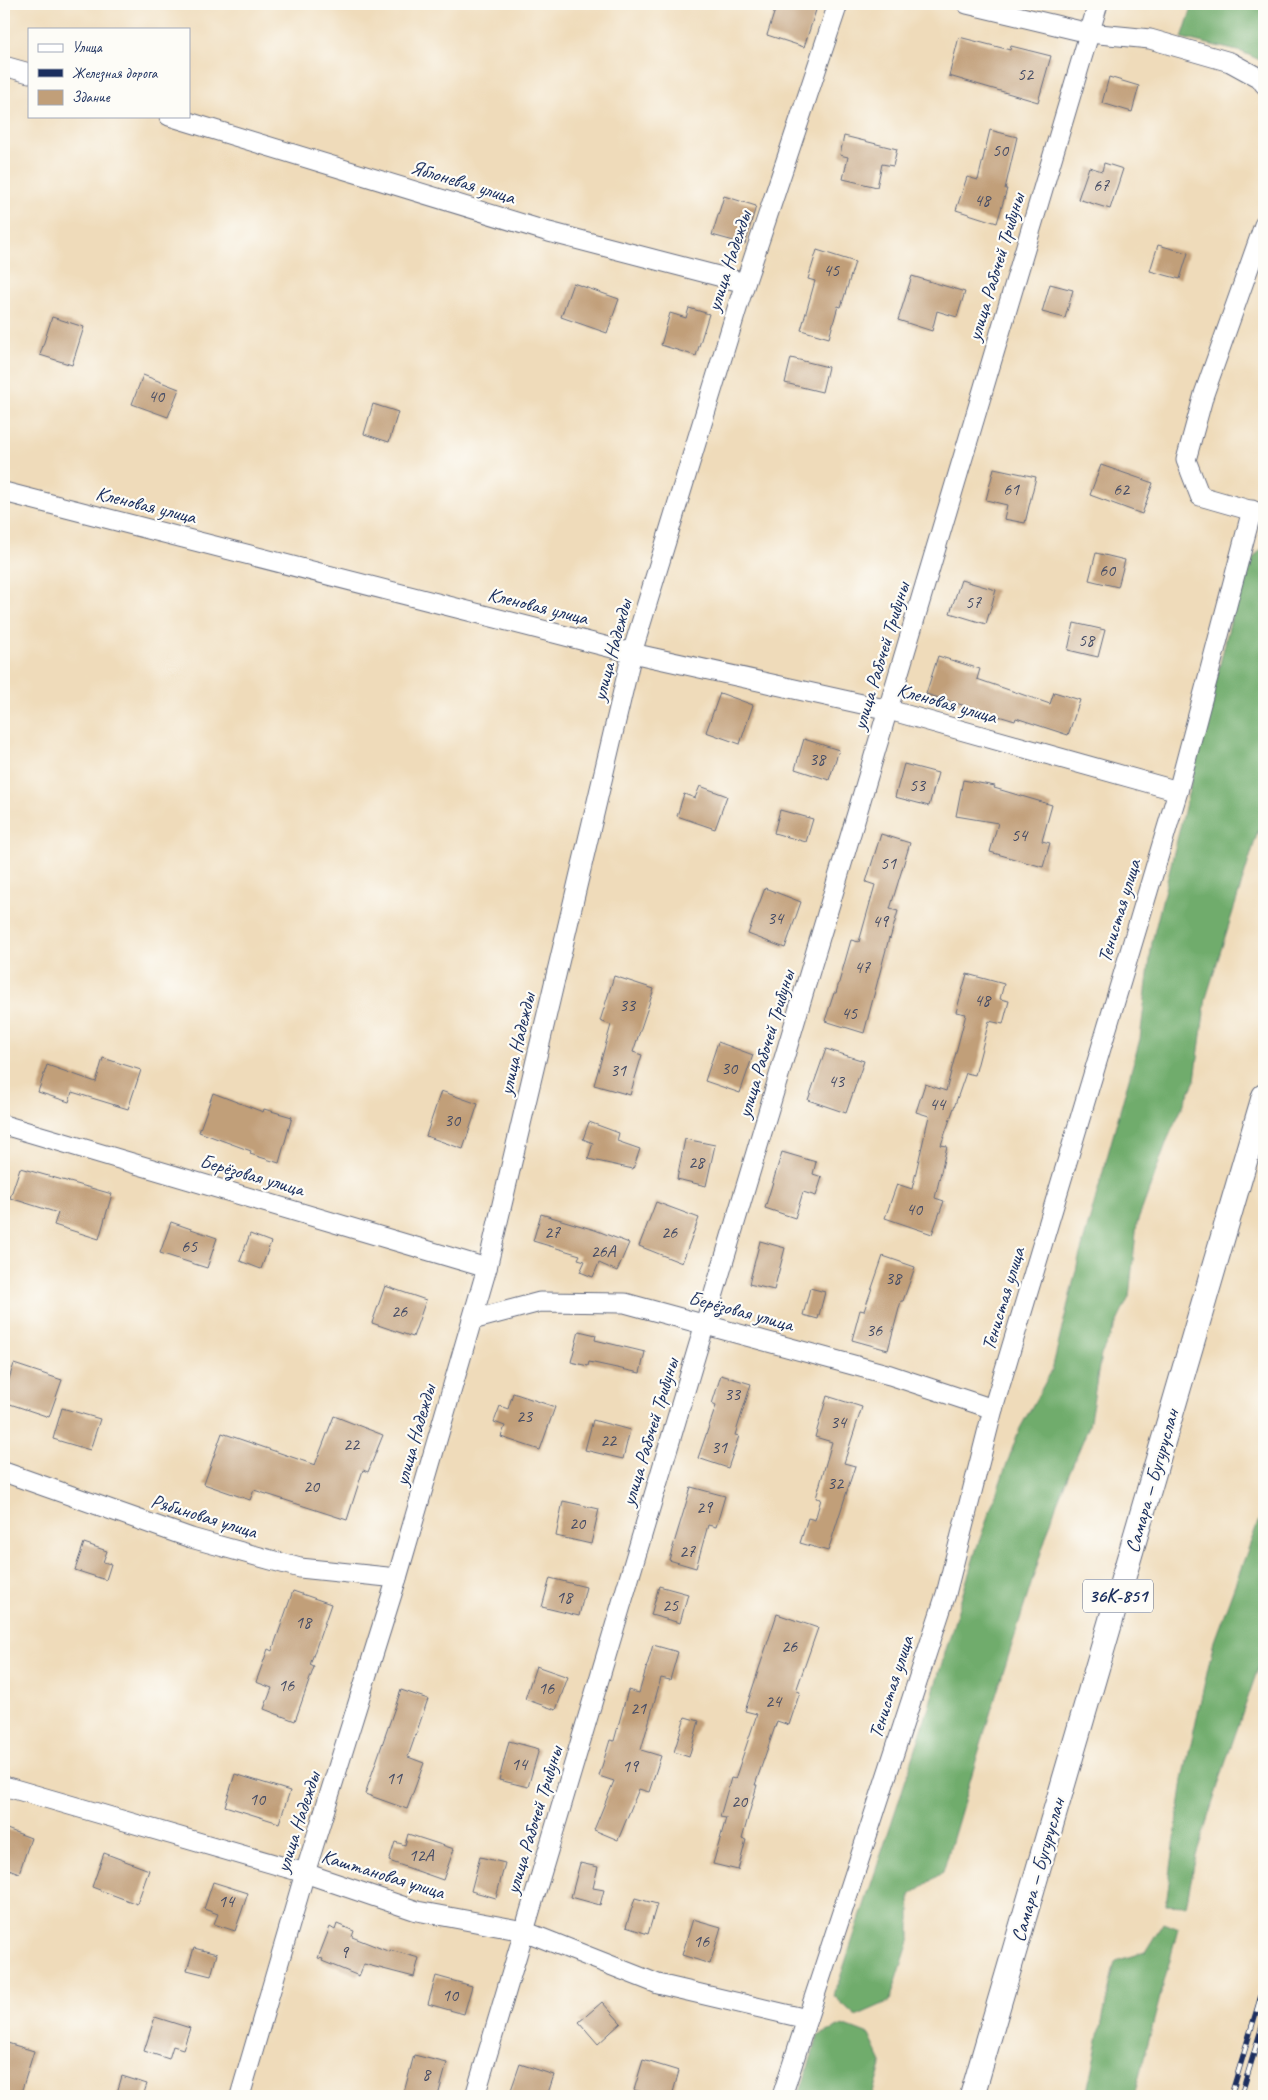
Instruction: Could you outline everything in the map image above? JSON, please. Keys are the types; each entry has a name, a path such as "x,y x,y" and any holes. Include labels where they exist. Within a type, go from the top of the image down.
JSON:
{"main road":[{"name":"Самара — Бугуруслан","path":"972,2096 1264,1096"}],"street":[{"name":"улица Надежды","path":"240,2096 305,1873 397,1578 487,1268 632,653 745,283 838,4"},
{"path":"967,4 1089,33 1150,39 1230,62 1261,80 1264,84"},
{"name":"улица Рабочей Трибуны","path":"475,2096 1098,4"},
{"path":"4,66 28,73"},
{"name":"Яблоневая улица","path":"176,118 550,232 745,283"},
{"path":"1258,512 1200,496 1186,460 1204,394 1264,225"},
{"name":"Кленовая улица","path":"4,492 632,653 889,710 1178,791"},
{"name":"Тенистая улица","path":"782,2096 946,1594 993,1409 1178,791 1258,512"},
{"name":"Берёзовая улица","path":"4,1125 487,1268"},
{"name":"Берёзовая улица","path":"472,1320 540,1302 625,1303 890,1376 993,1409"},
{"name":"Рябиновая улица","path":"4,1472 191,1538 300,1568 397,1578"},
{"name":"Каштановая улица","path":"4,1786 305,1873 417,1912 524,1932 658,1984 807,2019"}],"green space":[{"path":"1193,4 1264,4 1264,62 1242,52 1182,38"},
{"path":"1264,546 1264,812 1206,998 1195,1080 1168,1138 1137,1223 1129,1297 1101,1355 1089,1426 1057,1502 986,1727 943,1872 910,1895 910,1938 890,2001 856,2016 834,1996 916,1749 976,1550 1019,1430 1052,1370 1079,1258 1140,1039 1152,942 1231,619 1245,567"},
{"path":"1264,1506 1264,1651 1196,1855 1186,1906 1166,1905 1183,1779 1214,1641"},
{"path":"1163,1923 1178,1929 1134,2096 1086,2096 1115,1961 1145,1952"},
{"path":"843,2025 869,2035 882,2063 872,2096 799,2096 818,2036"}],"building":[{"path":"777,4 818,4 804,47 767,35"},
{"path":"959,37 1010,50 1011,46 1051,56 1038,102 949,76"},
{"path":"1109,77 1139,86 1132,112 1102,103"},
{"path":"990,130 1017,137 1005,189 1007,189 997,223 956,210 967,177 978,180"},
{"path":"844,136 897,149 893,166 882,164 877,187 843,179 848,157 840,155"},
{"path":"1104,163 1123,169 1110,209 1078,199 1089,167 1102,171"},
{"path":"724,196 756,206 745,244 712,235"},
{"path":"1158,245 1188,253 1180,279 1150,271"},
{"path":"817,250 855,262 841,307 838,306 829,338 801,330 815,281 808,279"},
{"path":"912,276 965,292 957,317 937,311 932,331 898,320"},
{"path":"573,283 619,299 607,333 561,317"},
{"path":"1050,284 1073,290 1065,318 1042,312"},
{"path":"689,308 709,314 696,356 661,345 670,313 686,318"},
{"path":"52,317 84,327 72,365 40,355"},
{"path":"791,358 828,367 822,392 785,383"},
{"path":"143,375 179,389 168,417 132,404"},
{"path":"373,404 398,412 389,442 364,434"},
{"path":"1101,465 1153,483 1142,514 1090,495"},
{"path":"994,468 1036,477 1025,523 1004,519 1007,505 986,500"},
{"path":"1096,553 1125,560 1118,587 1089,580"},
{"path":"961,580 996,590 986,624 950,613"},
{"path":"1074,623 1105,630 1098,657 1068,650"},
{"path":"938,656 980,669 977,679 1050,704 1054,692 1080,700 1068,735 1016,718 1015,721 926,694"},
{"path":"720,693 753,705 740,744 706,732"},
{"path":"804,739 839,750 829,780 795,769"},
{"path":"904,764 938,773 929,806 895,797"},
{"path":"963,780 995,786 994,788 1052,805 1042,841 1050,843 1043,867 990,852 998,823 956,816"},
{"path":"700,786 727,796 715,829 677,816 684,794 695,798"},
{"path":"780,810 813,819 806,842 774,833"},
{"path":"881,834 910,843 890,909 898,911 864,1033 825,1021 834,993 836,993 851,940 859,942 875,885 866,882"},
{"path":"765,888 801,902 785,948 748,934"},
{"path":"967,974 1004,984 1000,999 1009,1001 1003,1024 989,1021 975,1075 966,1073 941,1145 947,1146 935,1198 944,1201 932,1234 885,1218 897,1184 912,1189 929,1116 916,1112 925,1084 946,1091 966,1014 956,1012"},
{"path":"614,976 654,989 633,1052 642,1055 630,1095 594,1085 611,1025 600,1021"},
{"path":"718,1042 753,1055 740,1093 705,1081"},
{"path":"826,1049 864,1061 846,1113 808,1100"},
{"path":"103,1058 141,1070 128,1109 72,1092 69,1102 38,1092 47,1065 96,1082"},
{"path":"441,1091 478,1104 463,1149 426,1136"},
{"path":"213,1093 263,1112 264,1109 292,1117 279,1163 250,1154 251,1151 199,1132"},
{"path":"589,1122 619,1133 617,1141 640,1149 633,1169 588,1159 593,1143 583,1139"},
{"path":"685,1139 715,1145 706,1186 677,1179"},
{"path":"782,1152 816,1162 813,1174 822,1177 816,1196 803,1192 795,1218 765,1208"},
{"path":"20,1168 112,1194 99,1239 54,1225 58,1213 10,1198"},
{"path":"656,1202 699,1218 682,1263 639,1246"},
{"path":"541,1214 595,1230 629,1243 617,1271 599,1263 593,1277 580,1272 585,1261 578,1259 580,1255 533,1241"},
{"path":"171,1222 217,1238 207,1268 160,1253"},
{"path":"250,1234 271,1242 261,1269 240,1261"},
{"path":"760,1241 785,1248 774,1290 749,1284"},
{"path":"883,1256 915,1267 903,1301 901,1301 888,1350 852,1340 860,1310 864,1311"},
{"path":"385,1286 426,1300 413,1337 372,1323"},
{"path":"810,1288 825,1292 818,1319 803,1315"},
{"path":"579,1331 596,1335 595,1340 645,1352 640,1373 589,1362 588,1366 571,1362"},
{"path":"14,1364 62,1380 49,1417 4,1402 4,1393"},
{"path":"721,1375 751,1384 735,1435 739,1436 728,1468 698,1458 716,1406 712,1404"},
{"path":"513,1393 555,1407 540,1450 501,1437 505,1426 494,1422 500,1406 508,1409"},
{"path":"827,1396 862,1407 844,1463 855,1466 828,1551 800,1543 808,1518 815,1520 821,1499 816,1498 832,1442 815,1437"},
{"path":"62,1408 100,1419 90,1450 53,1439"},
{"path":"334,1416 383,1435 368,1472 363,1470 347,1520 254,1490 250,1500 204,1484 222,1433 315,1465"},
{"path":"593,1420 630,1430 623,1459 585,1450"},
{"path":"691,1487 725,1496 716,1527 708,1525 696,1568 669,1560"},
{"path":"563,1501 599,1509 591,1544 556,1536"},
{"path":"84,1543 107,1551 103,1562 111,1564 106,1580 75,1570"},
{"path":"550,1578 586,1587 579,1616 542,1607"},
{"path":"659,1586 688,1594 680,1623 651,1615"},
{"path":"293,1591 331,1604 310,1665 314,1667 295,1721 264,1709 272,1688 256,1682 268,1649 272,1651"},
{"path":"777,1614 818,1628 796,1691 800,1692 789,1725 777,1721 755,1785 757,1785 742,1839 746,1840 738,1870 713,1864 726,1818 720,1817 731,1778 735,1779 757,1714 745,1711"},
{"path":"653,1645 678,1652 670,1680 661,1678 641,1750 661,1756 649,1792 639,1789 618,1840 594,1830 614,1781 599,1776 610,1740 614,1741 628,1690 639,1693"},
{"path":"536,1666 568,1677 556,1710 525,1699"},
{"path":"401,1690 428,1699 408,1757 424,1763 407,1809 365,1794"},
{"path":"685,1717 699,1721 689,1757 674,1752"},
{"path":"509,1741 539,1749 528,1787 499,1780"},
{"path":"235,1774 290,1791 279,1823 225,1806"},
{"path":"4,1828 31,1838 19,1873 4,1867"},
{"path":"408,1834 454,1849 443,1880 389,1861 395,1842 405,1845"},
{"path":"104,1853 149,1870 137,1904 92,1887"},
{"path":"480,1857 505,1863 496,1898 471,1891"},
{"path":"580,1863 598,1867 593,1888 604,1890 600,1905 571,1897"},
{"path":"213,1882 248,1893 235,1931 214,1924 218,1914 204,1909"},
{"path":"635,1898 657,1904 648,1934 626,1927"},
{"path":"693,1919 721,1927 710,1964 682,1955"},
{"path":"337,1924 354,1931 352,1937 390,1952 390,1950 419,1958 414,1977 364,1964 359,1976 322,1961 323,1959 318,1958 330,1927 335,1930"},
{"path":"194,1948 217,1954 211,1976 187,1970"},
{"path":"436,1976 472,1986 464,2014 428,2004"},
{"path":"602,2002 621,2023 598,2044 579,2022"},
{"path":"155,2017 190,2028 183,2049 173,2046 169,2059 144,2051"},
{"path":"4,2042 34,2051 20,2096 4,2096"},
{"path":"414,2055 447,2063 438,2096 403,2096"},
{"path":"643,2060 679,2071 672,2096 657,2096 634,2090"},
{"path":"520,2064 554,2075 547,2096 520,2096 510,2093"},
{"path":"122,2076 147,2084 143,2096 116,2096"}],"railway":[{"path":"1231,2096 1264,1986"},
{"path":"1241,2096 1264,2020"}]}
